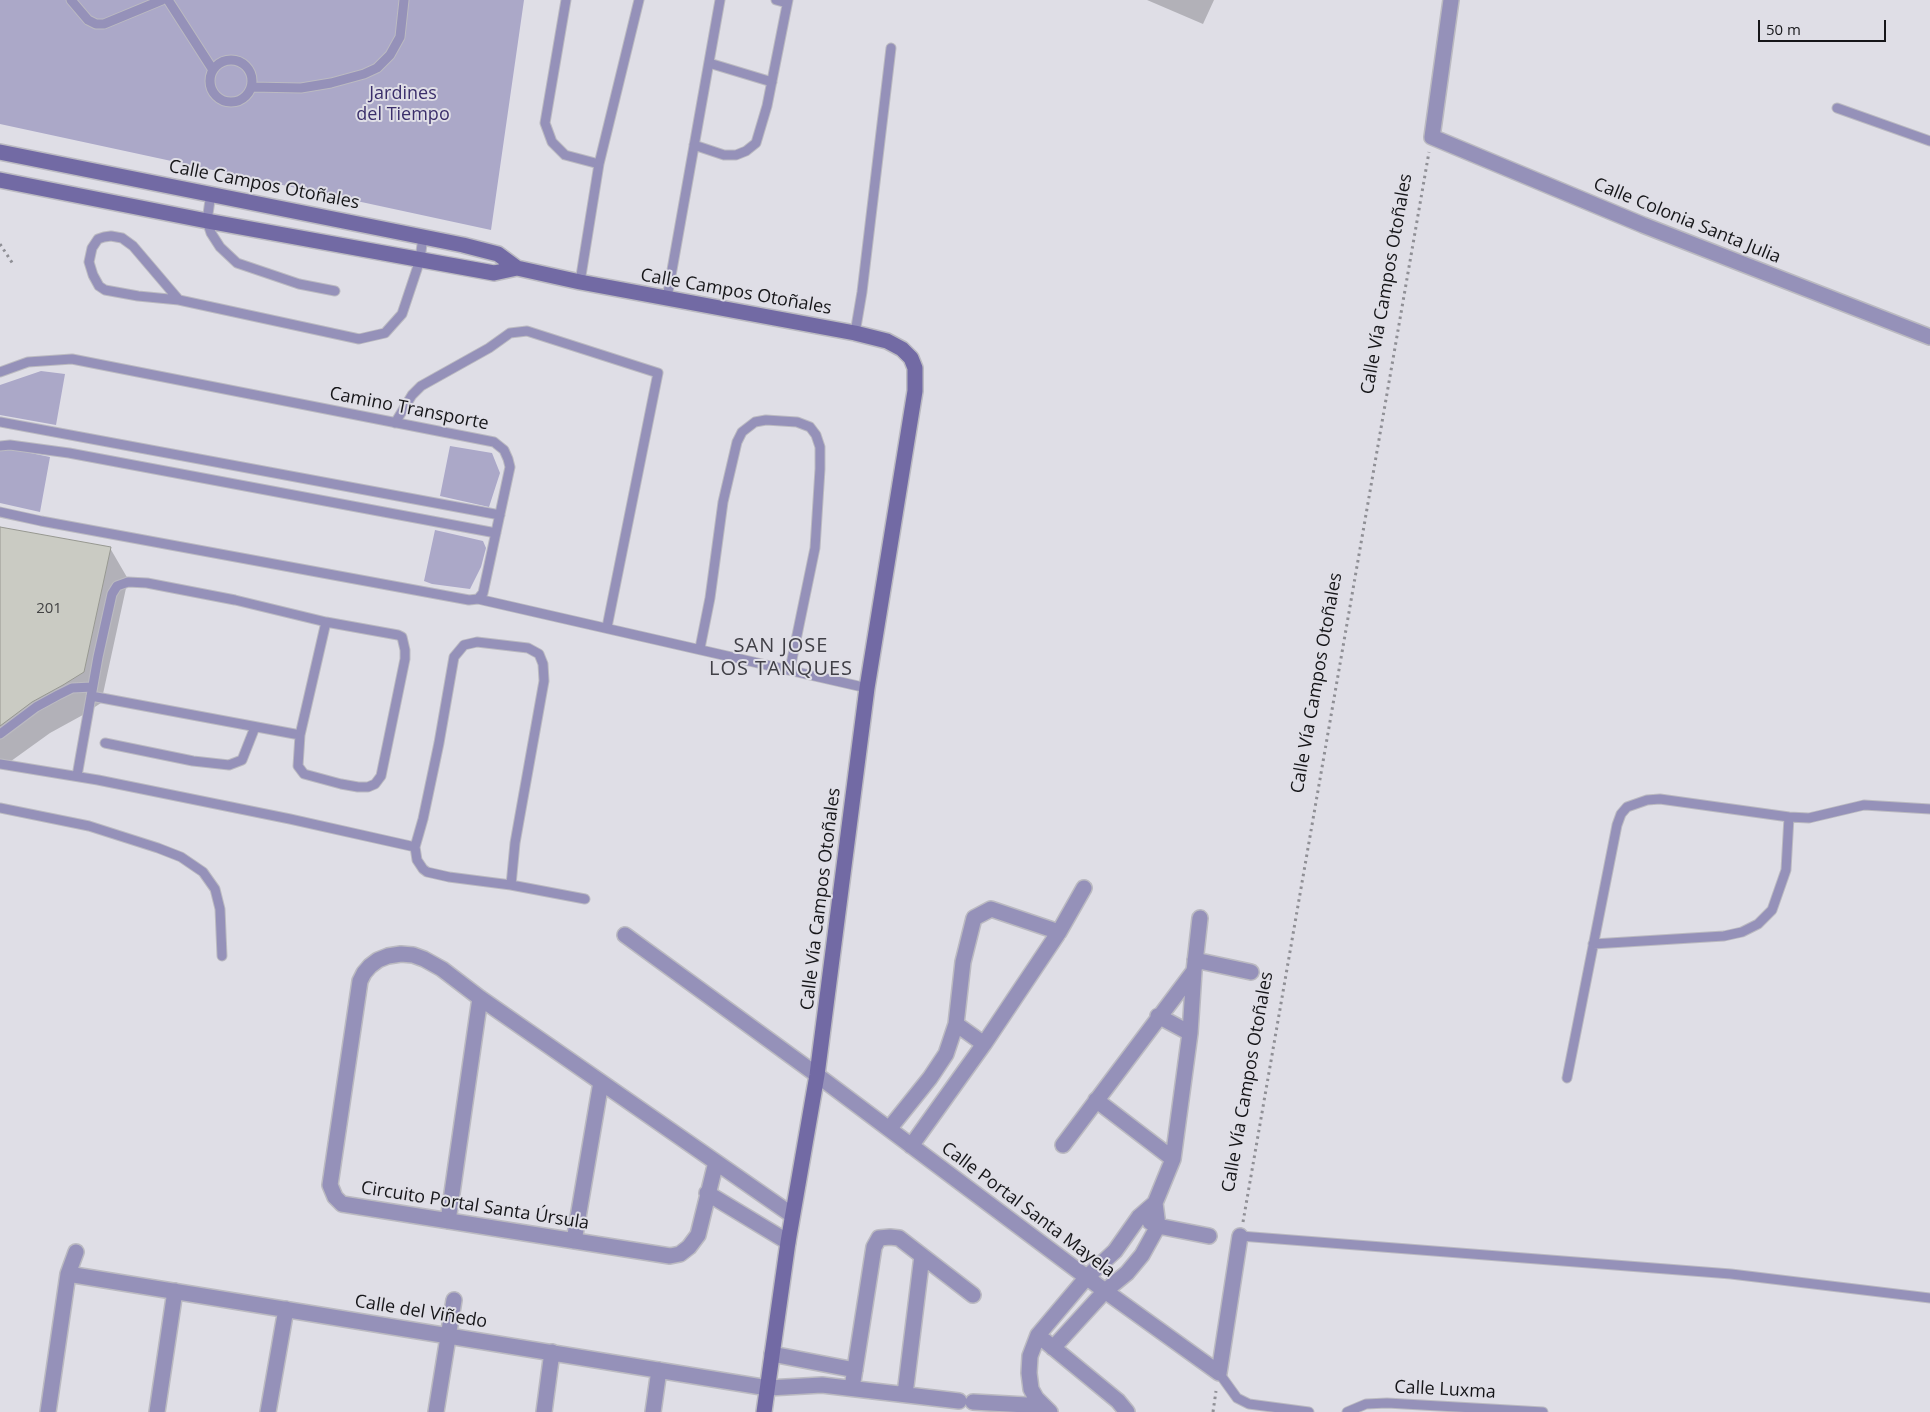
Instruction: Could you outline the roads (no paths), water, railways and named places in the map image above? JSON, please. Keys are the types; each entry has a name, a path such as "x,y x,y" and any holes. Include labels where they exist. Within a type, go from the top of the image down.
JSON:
{"street":[{"name":"Calle Colonia Santa Julia","path":"1451,0 1432,137 1643,225 1930,337"},
{"name":"Calle Campos Otoñales","path":"0,152 423,236 498,254 517,268 580,282 855,333 887,341 902,349 911,358 915,368 915,391"},
{"name":"Calle Campos Otoñales","path":"0,180 494,273 517,268"},
{"name":"Calle Vía Campos Otoñales","path":"764,1412 792,1215 817,1075 867,688 915,391"},
{"path":"911,1146 984,1044 1059,932 1084,888"},
{"path":"889,1129 930,1078 946,1054 956,1024 963,962 974,918 991,909 1059,932"},
{"path":"1047,1409 1036,1398 1031,1389 1029,1373 1030,1356 1038,1335 1086,1277 1116,1251 1139,1217 1155,1203 1173,1159 1190,1032 1194,966 1200,918"},
{"name":"Calle Portal Santa Mayela","path":"625,935 817,1075 1086,1277 1219,1373"},
{"name":"Circuito Portal Santa Úrsula","path":"716,1162 706,1193 698,1235 689,1247 680,1254 670,1256 342,1204 335,1198 330,1185 360,981 370,966 388,956 400,954 413,955 442,969 480,998 601,1082 716,1162 792,1215"},
{"path":"1194,966 1251,972"},
{"path":"1063,1145 1194,966"},
{"path":"448,1221 480,998"},
{"path":"1158,1016 1190,1032"},
{"path":"956,1024 984,1044"},
{"path":"574,1241 601,1082"},
{"path":"1096,1100 1173,1159"},
{"path":"706,1193 788,1242"},
{"path":"1053,1348 1105,1291 1127,1273 1142,1255 1158,1226 1155,1203"},
{"path":"1139,1217 1158,1226 1209,1236"},
{"path":"852,1388 874,1247 879,1238 890,1236 900,1238 973,1295"},
{"path":"1219,1373 1240,1236"},
{"path":"48,1412 68,1274 76,1252"},
{"path":"905,1394 922,1256"},
{"name":"Calle del Viñedo","path":"68,1274 768,1388 822,1385 1047,1409"},
{"path":"157,1412 175,1291"},
{"path":"436,1412 454,1300"},
{"path":"268,1412 286,1309"},
{"path":"1038,1335 1118,1402 1127,1412"},
{"path":"544,1412 552,1352"},
{"path":"772,1354 855,1370"},
{"path":"653,1412 659,1370"}],"lane":[{"path":"71,0 88,20 96,24 104,24 162,0"},
{"path":"168,0 213,70"},
{"path":"252,87 301,88 331,83 378,68 390,55 400,37 404,0"},
{"path":"566,0 544,123 552,142 565,155 599,164"},
{"path":"580,282 599,164 639,0"},
{"path":"667,298 720,0"},
{"path":"694,145 724,155 736,155 746,151 756,143 772,82 788,2 776,0"},
{"path":"855,333 862,292 892,48"},
{"path":"237,60 248,67 253,80 252,87 244,98 238,101 226,102 220,99 211,89 210,76 213,70 223,61 237,60"},
{"path":"709,63 772,82"},
{"path":"1837,108 1930,141"},
{"path":"211,193 207,220 211,233 220,247 237,263 282,279 335,291"},
{"path":"180,300 134,246 122,238 111,236 98,239 92,248 89,262 93,275 99,286 105,290 138,296 180,300 359,339 385,333 402,314 420,260 423,236"},
{"path":"395,423 412,395 420,386 489,348 510,333 526,330 658,373 607,627"},
{"name":"Camino Transporte","path":"0,372 28,362 72,358 494,442 504,450 510,467 483,593 478,599"},
{"path":"700,648 710,598 723,502 736,442 742,432 755,422 774,420 797,422 810,427 816,435 820,447 820,468 814,548 790,669"},
{"path":"0,422 500,515"},
{"path":"0,446 10,445 69,453 496,533"},
{"path":"0,512 443,596 469,600 478,599 700,648 867,688"},
{"path":"76,776 112,594 117,586 128,582 147,583 225,598 326,622 398,635 403,641 406,650 405,659 381,776 375,784 368,787 358,787 304,774 298,766 300,735 326,622"},
{"path":"511,884 515,843 544,681 542,659 535,651 528,648 476,642 464,645 454,657 437,753 415,847 420,865 427,872 449,877 511,884 585,899"},
{"path":"0,734 36,707 72,688 300,735"},
{"path":"105,743 193,761 229,765 242,760 255,727"},
{"path":"0,764 76,776 280,817 415,847"},
{"path":"1567,1078 1618,825 1621,814 1627,807 1647,800 1660,799 1789,817 1809,818 1864,805 1930,809"},
{"path":"0,808 89,826 181,857 203,872 215,889 220,909 222,956"},
{"path":"1593,944 1724,936 1742,932 1758,924 1772,910 1783,878 1788,850 1789,817"},
{"path":"1240,1236 1731,1274 1930,1298"},
{"path":"1219,1373 1236,1398 1249,1404 1309,1412"},
{"name":"Calle Luxma","path":"1347,1412 1366,1404 1387,1402 1543,1412"}],"district":[{"name":"SAN JOSE LOS TANQUES","path":"781,658"}],"park label":[{"name":"Jardines del Tiempo","path":"403,104"}]}
